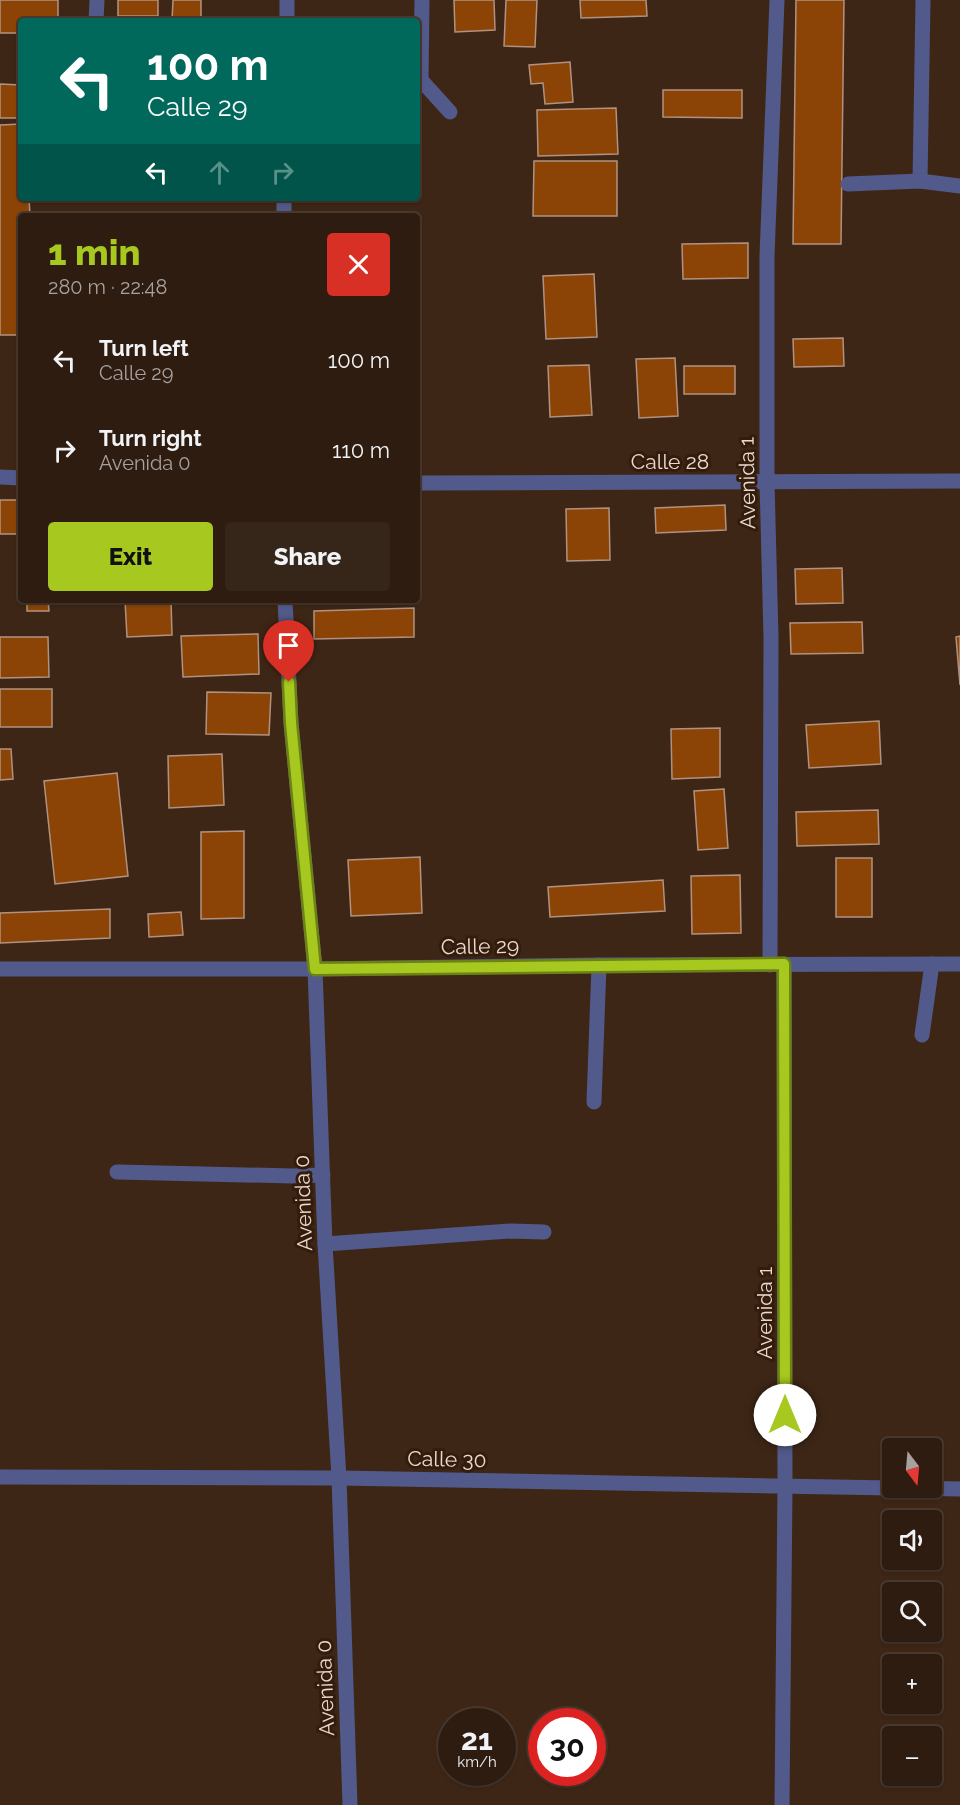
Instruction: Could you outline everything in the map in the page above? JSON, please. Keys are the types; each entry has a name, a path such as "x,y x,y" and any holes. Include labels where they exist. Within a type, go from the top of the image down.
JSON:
{"street":[{"path":"96,18 97,0"},
{"path":"287,0 287,18"},
{"path":"422,0 421,80 450,112"},
{"name":"Avenida 1","path":"777,0 767,256 767,482 785,1486 782,1805"},
{"path":"920,181 923,0"},
{"path":"848,184 920,181 960,186"},
{"path":"0,477 18,478"},
{"name":"Calle 28","path":"420,483 960,481"},
{"name":"Avenida 0","path":"285,603 291,723 315,969 325,1244 339,1478 351,1805"},
{"path":"922,1035 932,964"},
{"name":"Calle 29","path":"0,969 960,964"},
{"path":"594,1102 599,965"},
{"path":"117,1172 323,1175"},
{"path":"325,1244 511,1231 544,1232"},
{"name":"Calle 30","path":"0,1477 339,1478 882,1488"},
{"path":"942,1489 960,1489"}],"building":[{"path":"0,0 58,0 58,18 18,18 18,33 0,33"},
{"path":"118,0 158,0 158,16 118,16"},
{"path":"173,0 201,0 201,18 172,18"},
{"path":"454,0 494,0 495,30 455,32"},
{"path":"506,0 537,0 535,47 504,46"},
{"path":"580,0 646,0 647,16 581,18"},
{"path":"796,0 844,0 841,244 793,244"},
{"path":"570,62 573,102 545,104 543,83 531,84 529,65"},
{"path":"0,84 18,85 18,118 0,118"},
{"path":"663,90 742,90 742,118 663,117"},
{"path":"616,108 618,154 538,156 537,110"},
{"path":"18,124 18,201 29,201 30,213 18,213 18,335 0,335 0,125"},
{"path":"534,161 617,161 617,216 533,216"},
{"path":"748,243 748,278 683,279 682,244"},
{"path":"594,274 597,337 546,339 543,276"},
{"path":"843,338 844,366 794,367 793,339"},
{"path":"675,358 678,416 639,418 636,359"},
{"path":"589,365 592,415 550,417 548,366"},
{"path":"684,366 735,366 735,394 684,394"},
{"path":"0,500 18,500 18,534 0,534"},
{"path":"725,505 726,530 656,533 655,508"},
{"path":"609,508 610,560 567,561 566,509"},
{"path":"842,568 843,603 796,604 795,569"},
{"path":"27,603 48,603 49,611 27,611"},
{"path":"125,603 171,603 172,635 127,637"},
{"path":"414,608 414,637 314,639 314,611"},
{"path":"862,622 863,653 791,654 790,623"},
{"path":"258,634 259,674 183,677 181,636"},
{"path":"960,636 960,685 956,637"},
{"path":"0,637 48,637 49,677 0,678"},
{"path":"0,689 52,689 52,727 0,727"},
{"path":"207,692 271,693 269,735 206,734"},
{"path":"879,721 881,764 809,768 806,725"},
{"path":"720,728 720,777 672,779 671,729"},
{"path":"0,749 11,749 13,779 0,780"},
{"path":"222,754 224,805 169,808 168,756"},
{"path":"117,773 128,876 55,884 44,781"},
{"path":"724,789 728,848 698,850 694,791"},
{"path":"878,810 879,844 797,846 796,812"},
{"path":"244,831 244,918 201,919 201,832"},
{"path":"420,857 422,913 351,916 348,860"},
{"path":"836,858 872,858 872,917 836,917"},
{"path":"740,875 741,933 692,934 691,876"},
{"path":"663,880 665,911 550,917 548,887"},
{"path":"110,909 110,938 0,943 0,913"},
{"path":"181,912 183,935 149,937 148,914"}],"route":[{"path":"289,682 315,969 784,964 785,1415"}]}
